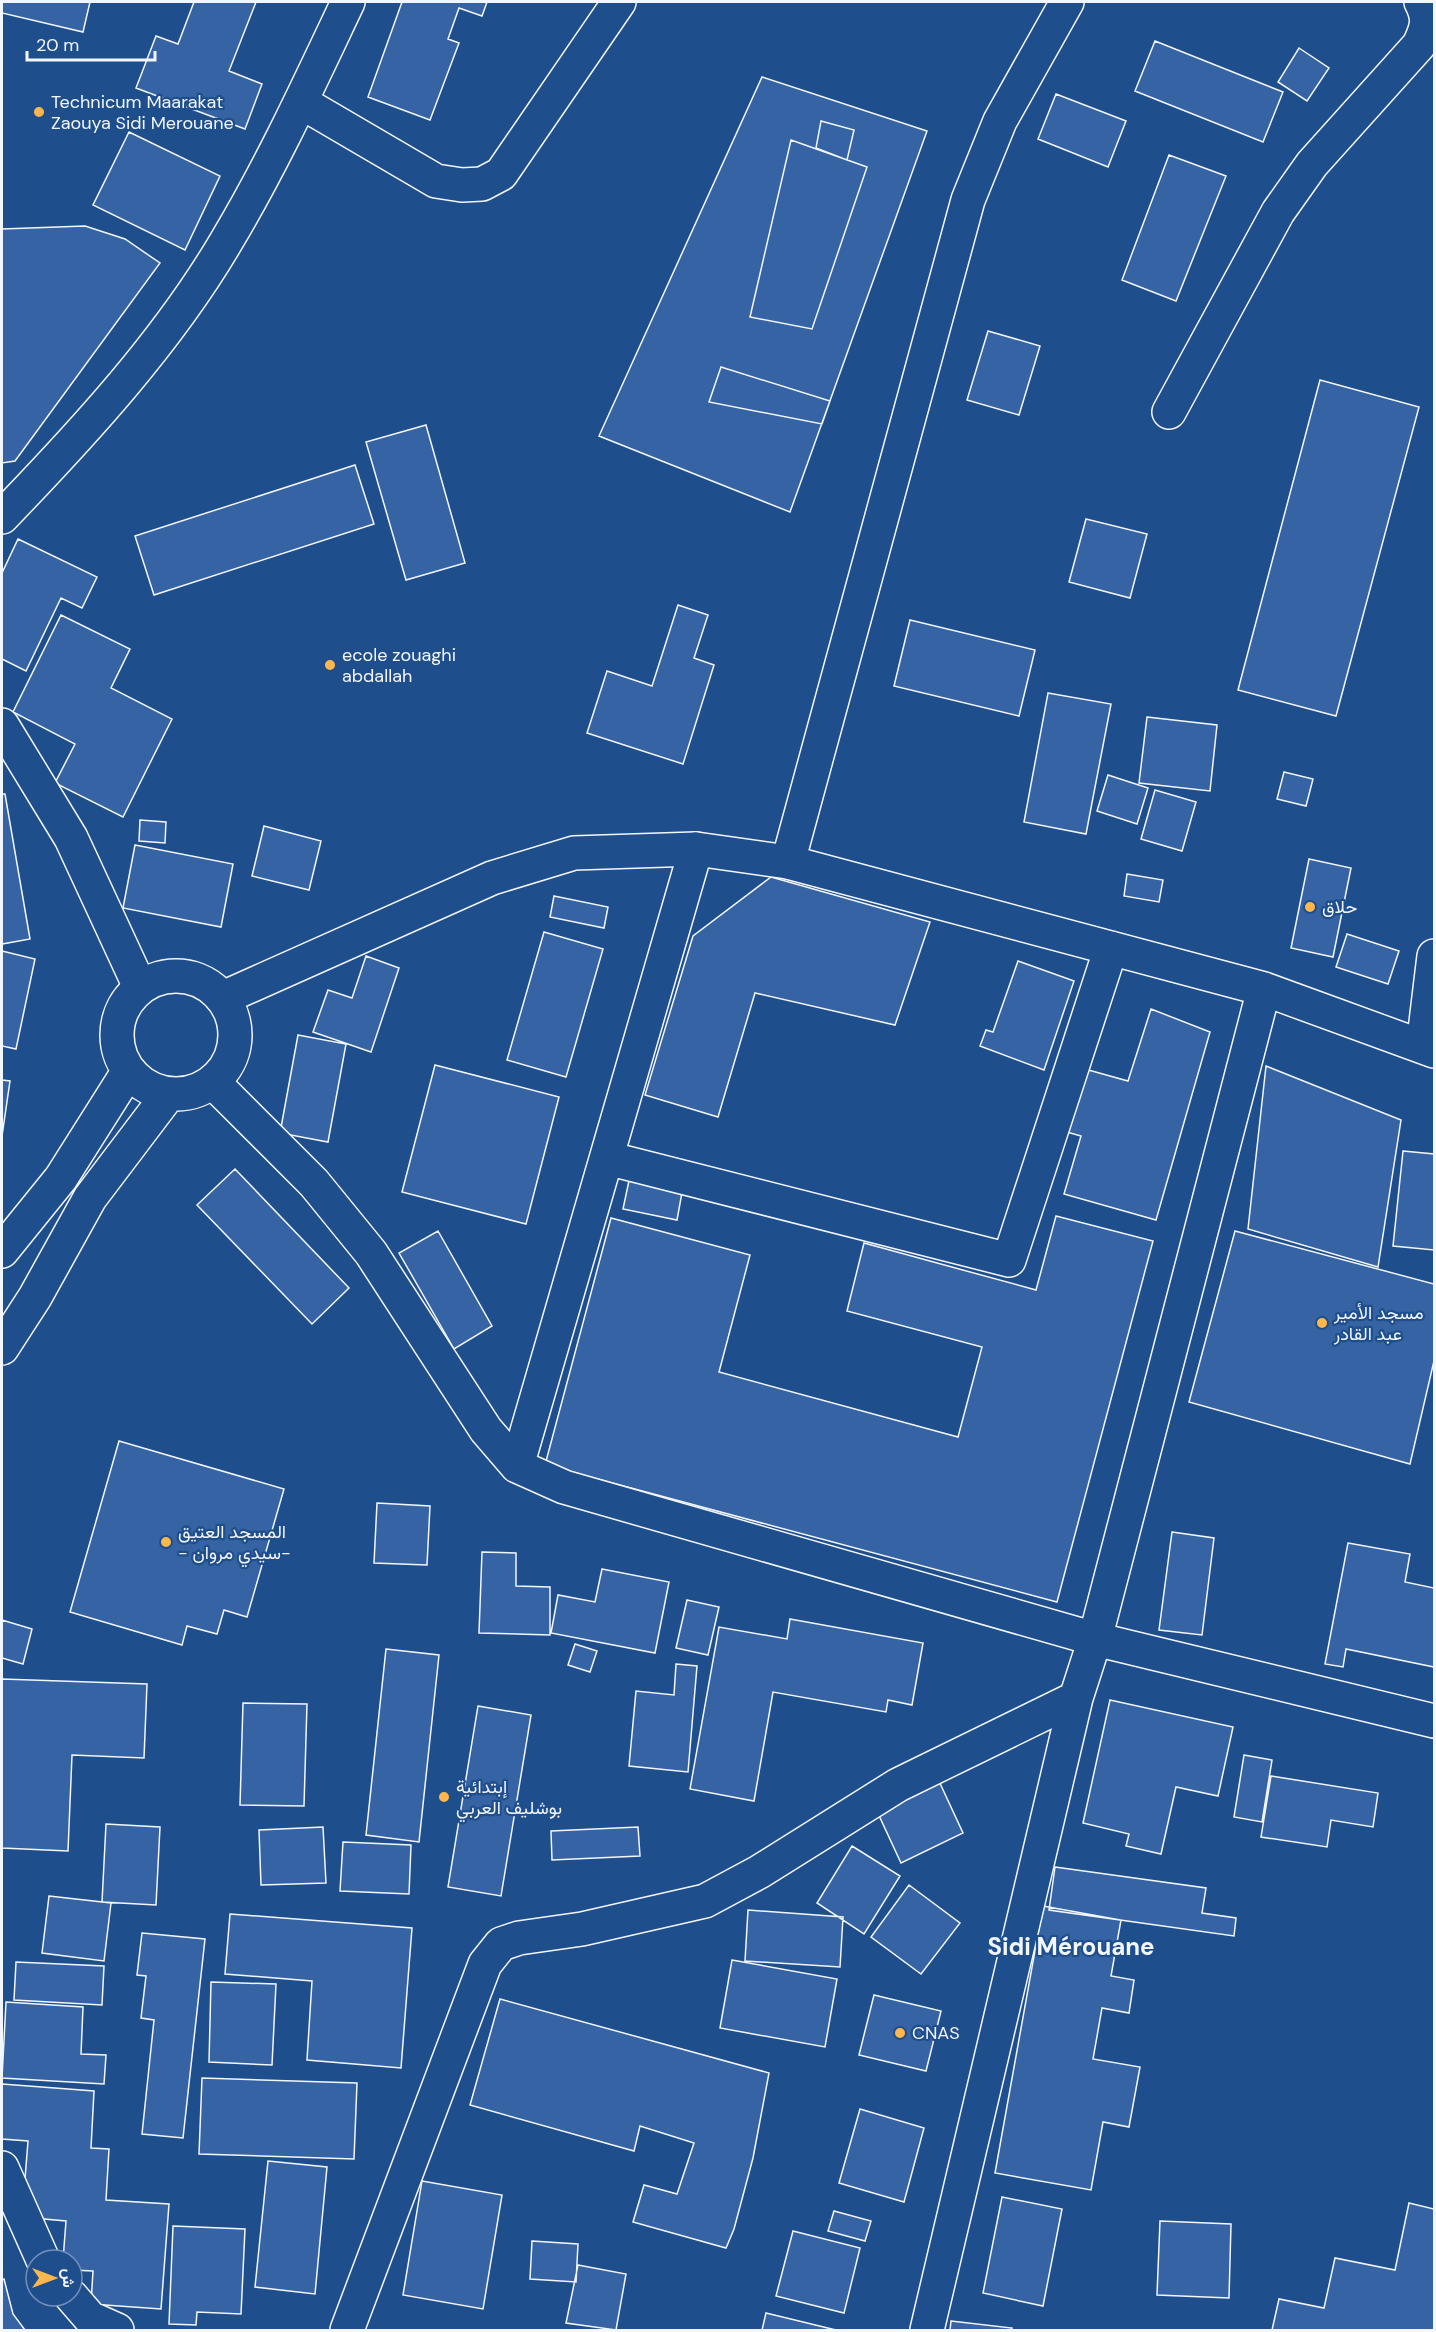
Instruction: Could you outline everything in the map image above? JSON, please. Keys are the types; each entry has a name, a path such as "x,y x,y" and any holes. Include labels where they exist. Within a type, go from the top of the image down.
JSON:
{"street":[{"path":"2,517 70,446 155,345 227,241 301,102 348,2"},
{"path":"301,102 436,181 462,185 482,184 501,174 619,2"},
{"path":"788,862 968,200 1000,121 1067,2"},
{"path":"1169,412 1278,212 1312,164 1419,45 1427,29 1427,14 1421,2"},
{"path":"2,725 70,838 140,987"},
{"path":"517,1466 696,849"},
{"path":"223,998 492,878 574,854 696,849 788,862 1264,989 1429,1049 1434,956"},
{"path":"607,1158 1009,1260 1111,948"},
{"path":"183,975 206,982 223,998 234,1019 235,1042 228,1064 213,1082 192,1093 168,1095 147,1087 128,1072 118,1051 116,1027 124,1005 140,987 160,977 183,975"},
{"path":"927,2331 1076,1698 1095,1639 1264,989"},
{"path":"2,1251 61,1178 128,1072"},
{"path":"213,1082 314,1183 371,1253 486,1430 517,1466 564,1487 1095,1639 1434,1721"},
{"path":"2,1348 35,1297 90,1198 168,1095"},
{"path":"347,2331 485,1964 501,1944 519,1938 582,1929 705,1901 759,1872 897,1785 1076,1698"},
{"path":"2,2169 38,2248"},
{"path":"81,2308 90,2318 117,2331"}],"building":[{"path":"2,2 90,2 83,32 2,13"},
{"path":"194,2 256,2 229,71 262,84 245,129 136,88 156,36 178,44"},
{"path":"402,2 487,2 482,16 459,8 448,39 459,43 430,120 368,97"},
{"path":"1155,41 1283,92 1263,142 1135,91"},
{"path":"1299,48 1329,68 1307,101 1278,82"},
{"path":"762,77 927,131 790,512 599,436"},
{"path":"1056,94 1126,121 1108,167 1038,139"},
{"path":"821,121 854,130 847,160 816,148"},
{"path":"129,132 220,176 185,250 93,205"},
{"path":"791,140 867,167 812,329 750,317"},
{"path":"1169,155 1226,176 1176,301 1122,280"},
{"path":"85,226 125,239 160,263 15,461 2,463 2,229"},
{"path":"988,331 1040,346 1019,415 967,400"},
{"path":"721,367 830,401 822,424 709,402"},
{"path":"1320,380 1419,407 1336,716 1238,690"},
{"path":"426,425 465,563 406,580 366,442"},
{"path":"355,465 374,524 154,595 135,536"},
{"path":"1086,519 1147,534 1130,598 1069,582"},
{"path":"18,539 97,577 82,608 61,598 26,671 2,659 2,573"},
{"path":"678,605 708,615 694,658 714,665 683,764 587,733 607,671 652,686"},
{"path":"61,615 130,649 111,688 172,719 123,817 55,783 75,744 13,712"},
{"path":"910,620 1035,650 1019,716 894,686"},
{"path":"1048,693 1111,704 1086,834 1024,822"},
{"path":"1147,717 1217,725 1210,791 1139,783"},
{"path":"1284,772 1313,779 1306,806 1277,799"},
{"path":"1108,775 1148,788 1137,824 1097,811"},
{"path":"1155,790 1196,802 1182,851 1141,839"},
{"path":"2,794 5,794 30,939 2,944"},
{"path":"140,820 166,822 165,843 139,841"},
{"path":"264,826 321,841 309,890 252,876"},
{"path":"135,845 233,864 221,927 123,908"},
{"path":"1309,859 1351,868 1333,957 1291,948"},
{"path":"1127,874 1163,880 1159,902 1124,896"},
{"path":"771,877 930,922 895,1025 755,993 718,1117 645,1095 693,936"},
{"path":"554,896 608,907 604,928 550,917"},
{"path":"544,932 603,949 566,1077 507,1060"},
{"path":"1347,934 1399,951 1388,984 1336,967"},
{"path":"2,951 35,959 16,1049 2,1046"},
{"path":"366,956 399,968 371,1052 313,1032 328,990 352,998"},
{"path":"1018,961 1074,981 1044,1070 980,1046 986,1030 993,1032"},
{"path":"1151,1009 1210,1032 1156,1220 1064,1194 1081,1136 1056,1129 1074,1066 1128,1081"},
{"path":"298,1035 346,1044 328,1142 280,1133"},
{"path":"435,1065 559,1097 526,1224 402,1192"},
{"path":"1266,1066 1401,1120 1378,1267 1248,1229"},
{"path":"2,1080 10,1081 2,1136"},
{"path":"1403,1151 1434,1154 1434,1250 1393,1246"},
{"path":"235,1169 349,1288 312,1324 197,1205"},
{"path":"630,1176 683,1187 677,1220 623,1209"},
{"path":"1056,1216 1153,1241 1057,1602 545,1465 611,1218 750,1255 719,1372 958,1437 982,1347 847,1311 864,1243 1036,1290"},
{"path":"438,1231 492,1326 454,1349 399,1253"},
{"name":"مسجد الأمير عبد القادر","path":"1235,1231 1434,1284 1434,1361 1410,1464 1189,1402"},
{"path":"119,1441 284,1489 247,1617 224,1610 217,1634 187,1626 182,1645 70,1612"},
{"path":"377,1503 430,1506 427,1565 374,1563"},
{"path":"1172,1532 1214,1538 1202,1635 1159,1630"},
{"path":"1348,1543 1410,1554 1405,1582 1434,1588 1434,1667 1346,1649 1343,1667 1325,1664"},
{"path":"482,1552 516,1553 516,1586 550,1587 550,1635 479,1633"},
{"path":"602,1569 669,1582 655,1653 551,1633 558,1595 595,1602"},
{"path":"687,1600 719,1607 708,1655 676,1648"},
{"path":"790,1619 923,1643 912,1705 888,1700 886,1712 773,1692 754,1801 690,1789 719,1627 787,1639"},
{"path":"2,1620 32,1629 23,1664 2,1658"},
{"path":"575,1644 597,1651 590,1672 568,1665"},
{"path":"386,1649 439,1655 419,1842 366,1835"},
{"path":"676,1664 697,1666 688,1772 629,1766 636,1691 674,1695"},
{"path":"2,1679 147,1684 144,1758 72,1755 68,1851 2,1848"},
{"path":"1110,1700 1233,1727 1218,1796 1176,1787 1161,1854 1126,1846 1129,1834 1083,1823"},
{"path":"243,1703 307,1704 304,1806 240,1805"},
{"path":"478,1706 531,1715 501,1896 448,1887"},
{"path":"1244,1755 1272,1760 1262,1822 1234,1817"},
{"path":"1271,1776 1378,1793 1373,1827 1331,1820 1327,1847 1261,1837"},
{"path":"938,1779 963,1833 901,1863 876,1809"},
{"path":"106,1824 160,1827 156,1905 102,1902"},
{"path":"323,1827 326,1883 261,1885 259,1830"},
{"path":"638,1827 640,1856 552,1860 551,1831"},
{"path":"343,1842 411,1845 409,1894 340,1891"},
{"path":"852,1846 900,1876 864,1934 817,1903"},
{"path":"1055,1867 1206,1888 1202,1913 1236,1918 1234,1936 1049,1910"},
{"path":"909,1885 960,1923 921,1974 871,1937"},
{"path":"49,1896 111,1903 104,1961 42,1953"},
{"path":"1043,1906 1121,1920 1111,1976 1134,1980 1129,2013 1102,2008 1093,2059 1140,2067 1129,2127 1103,2122 1091,2190 995,2173"},
{"path":"748,1910 843,1917 840,1967 745,1961"},
{"path":"230,1914 412,1928 401,2068 307,2060 312,1981 225,1974"},
{"path":"142,1933 205,1939 183,2138 142,2134 154,2020 141,2018 146,1976 137,1975"},
{"path":"732,1960 837,1979 825,2047 720,2028"},
{"path":"16,1962 104,1966 102,2005 14,2000"},
{"path":"211,1982 276,1984 272,2065 209,2062"},
{"name":"CNAS","path":"874,1995 941,2011 926,2071 859,2055"},
{"path":"500,1999 769,2073 753,2158 734,2229 726,2248 633,2222 644,2185 677,2194 694,2143 640,2126 634,2151 470,2105"},
{"path":"6,2002 83,2007 81,2054 106,2055 104,2084 2,2078"},
{"path":"202,2078 357,2083 354,2159 199,2154"},
{"path":"2,2084 94,2091 91,2148 109,2149 106,2200 169,2204 161,2309 91,2304 93,2271 84,2271 84,2248 64,2248 66,2221 22,2217 28,2141 2,2139"},
{"path":"860,2109 924,2128 904,2202 839,2183"},
{"path":"268,2161 327,2167 315,2294 255,2287"},
{"path":"422,2181 502,2195 483,2309 403,2295"},
{"path":"1002,2197 1062,2209 1043,2306 983,2293"},
{"path":"1409,2203 1434,2209 1434,2330 1272,2330 1279,2299 1324,2308 1335,2258 1395,2270"},
{"path":"834,2211 871,2221 865,2241 828,2231"},
{"path":"1160,2221 1231,2224 1229,2298 1157,2295"},
{"path":"173,2226 245,2229 241,2314 197,2312 196,2325 169,2324"},
{"path":"793,2231 860,2248 844,2313 776,2296"},
{"path":"532,2241 578,2244 576,2282 530,2279"},
{"path":"578,2265 626,2274 616,2330 566,2323"},
{"path":"4,2279 13,2314 25,2330 2,2330 2,2280"},
{"path":"766,2313 836,2330 762,2330"},
{"path":"951,2321 1012,2328 1011,2330 950,2330"}],"place":[{"name":"Technicum Maarakat Zaouya Sidi Merouane","path":"39,112"},
{"name":"ecole zouaghi abdallah","path":"330,665"},
{"name":"حلاق","path":"1310,907"},
{"name":"مسجد الأمير عبد القادر","path":"1322,1323"},
{"name":"المسجد العتيق - سيدي مروان-","path":"166,1542"},
{"name":"إبتدائية بوشليف العربي","path":"444,1797"},
{"name":"CNAS","path":"900,2033"}],"district":[{"name":"Sidi Mérouane","path":"1071,1947"}]}
